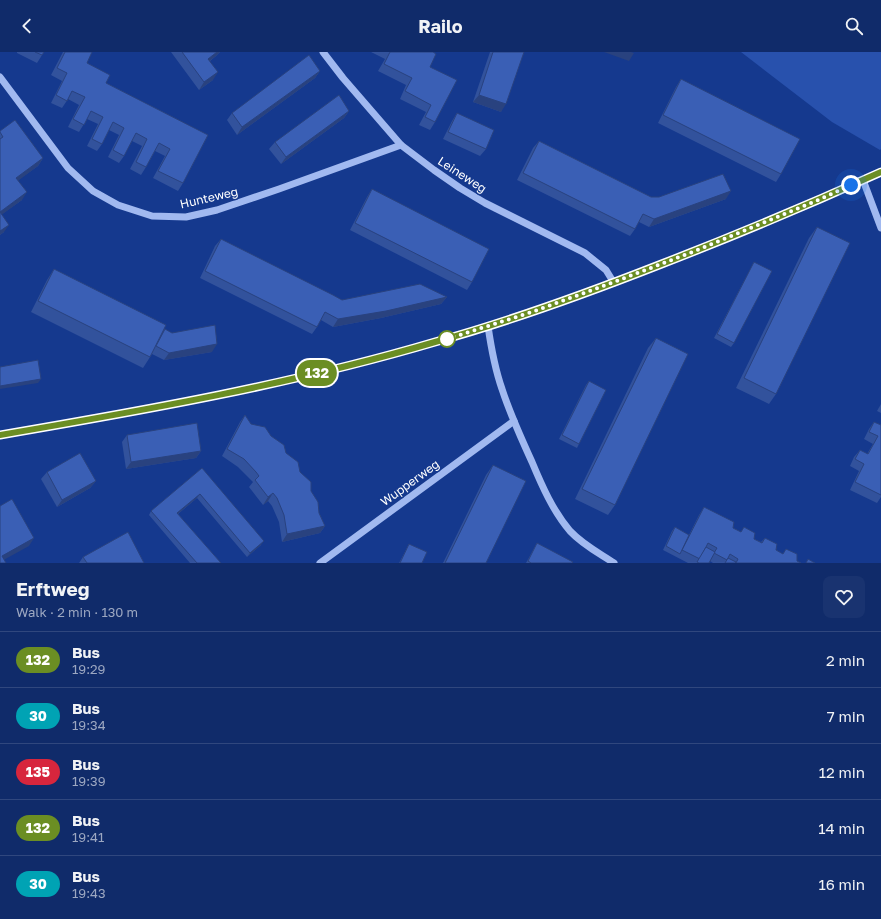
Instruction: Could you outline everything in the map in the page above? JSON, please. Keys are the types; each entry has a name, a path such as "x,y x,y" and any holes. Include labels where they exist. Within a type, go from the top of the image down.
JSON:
{"street":[{"name":"Leineweg","path":"324,52 343,78 401,145 460,188 485,203 585,253 606,270 614,282"},
{"name":"Hunteweg","path":"0,77 68,168 93,191 118,205 152,216 186,217 217,210 401,145"},
{"path":"0,435 210,397 386,356 435,342 488,326 614,282 760,225 881,172"},
{"path":"863,180 881,228"},
{"path":"488,326 501,388 543,487 560,517 570,531 586,546 614,563"},
{"name":"Wupperweg","path":"320,563 514,421"}],"shaded area":[{"path":"741,52 881,52 881,149 880,150 832,122"}],"building":[{"path":"35,52 44,52 42,55"},
{"path":"65,52 92,52 87,63 110,75 106,83 208,135 183,183 158,171 170,149 159,143 146,167 136,162 147,139 136,133 124,156 113,150 124,128 113,122 102,144 92,139 103,117 91,111 84,125 73,119 85,97 72,91 67,101 56,95 67,73 57,68"},
{"path":"182,52 217,52 208,59 218,72 204,82"},
{"path":"390,52 433,52 436,54 430,67 457,80 435,122 425,117 431,105 405,91 412,78 384,64"},
{"path":"493,52 524,52 506,104 479,95"},
{"path":"309,55 320,71 242,127 232,113"},
{"path":"681,79 800,139 781,174 663,115"},
{"path":"339,95 349,111 286,157 275,142"},
{"path":"457,113 494,130 486,149 448,132"},
{"path":"15,120 43,158 16,178 27,192 0,212 0,139 3,137 0,131"},
{"path":"539,141 651,197 659,197 723,174 731,191 654,219 643,214 635,229 523,173"},
{"path":"372,189 489,249 472,282 355,223"},
{"path":"0,212 9,225 0,231"},
{"path":"817,227 850,243 776,394 744,378"},
{"path":"221,239 342,300 420,284 447,297 386,311 338,319 325,312 317,327 205,271"},
{"path":"754,262 772,271 734,343 717,334"},
{"path":"54,269 166,325 150,357 38,301"},
{"path":"215,325 217,344 169,353 156,346 165,329 172,333"},
{"path":"656,338 688,354 615,505 582,489"},
{"path":"38,360 41,379 0,386 0,367"},
{"path":"589,381 606,390 579,444 562,435"},
{"path":"245,415 251,424 265,427 271,436 284,445 286,453 298,462 300,472 311,482 311,491 318,502 319,513 325,526 287,534 284,515 277,498 273,493 268,497 255,480 259,476 256,472 244,459 227,449"},
{"path":"874,422 881,425 881,495 855,482 864,464 855,459 860,450 868,454 878,436 869,432"},
{"path":"197,423 201,451 131,462 127,435"},
{"path":"80,453 96,481 62,500 47,472"},
{"path":"493,465 526,481 486,563 445,563"},
{"path":"202,468 264,541 250,553 200,494 177,513 221,563 197,563 151,511"},
{"path":"12,499 34,538 2,556 6,563 0,563 0,506"},
{"path":"704,507 734,522 733,528 741,532 744,527 755,533 754,539 762,543 765,538 777,544 776,550 783,554 786,549 797,554 797,561 801,563 736,563 738,559 730,554 727,560 714,553 717,548 708,543 700,559 682,550"},
{"path":"675,527 689,535 680,554 666,546"},
{"path":"128,532 144,563 87,563 83,557"},
{"path":"537,543 573,562 531,563 528,561"},
{"path":"409,544 427,552 422,563 400,563"},
{"path":"706,547 715,552 709,563 697,562"},
{"path":"728,558 736,562 725,563"},
{"path":"808,559 815,563 806,563"}],"bus line":[{"name":"132","path":"0,435 210,397 379,358 435,342 488,326 614,282 767,222 881,172"}],"route":[{"path":"447,339 532,312 614,282 695,251 851,185"}]}
